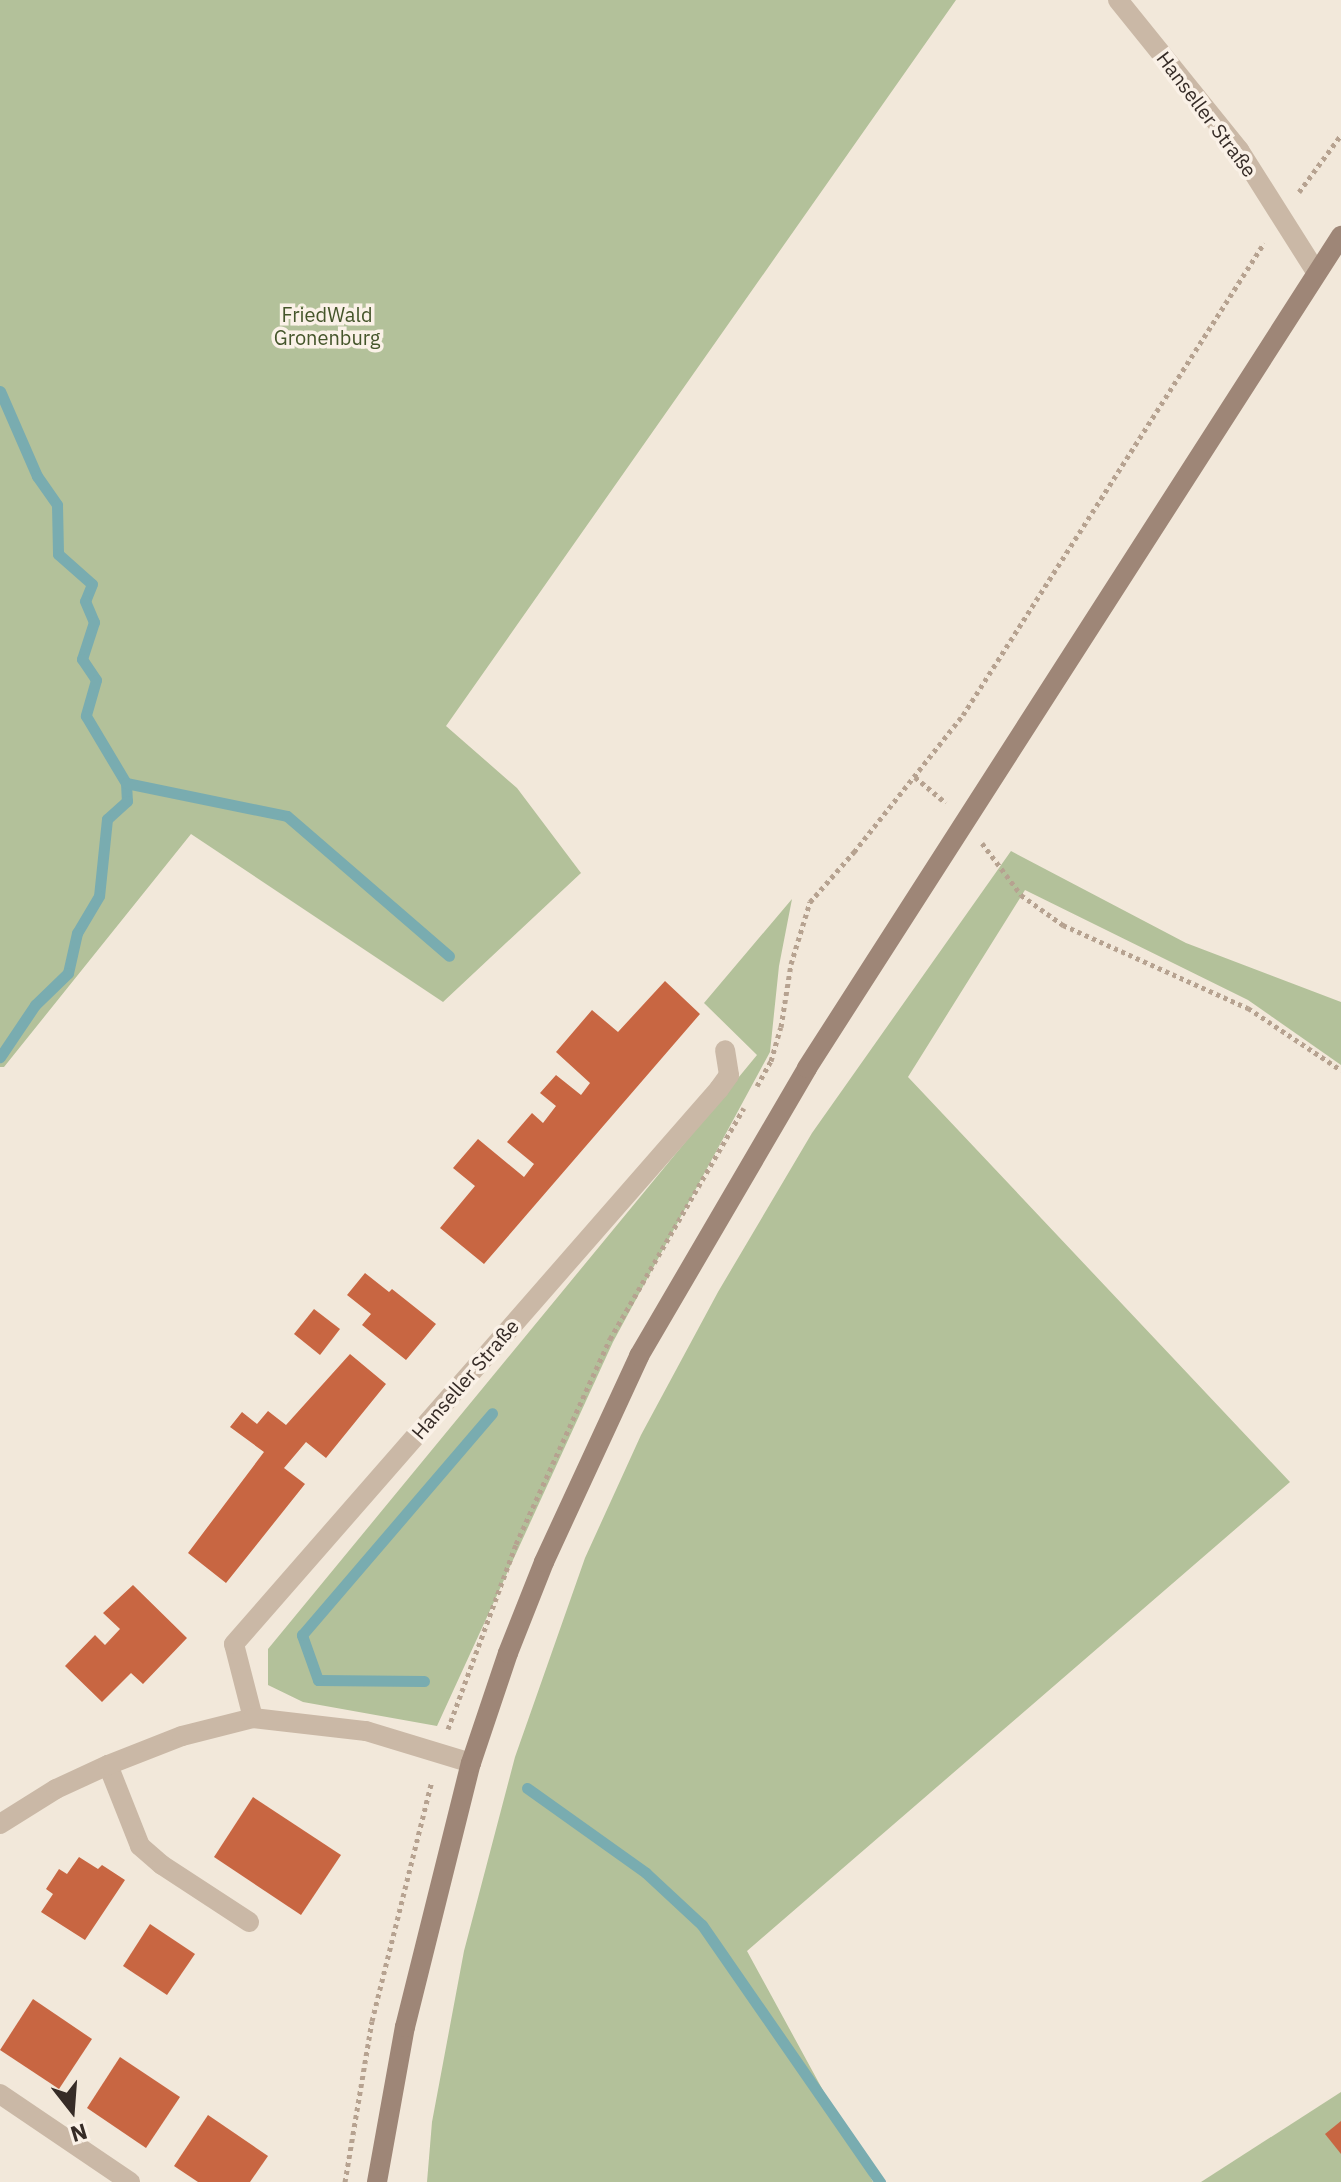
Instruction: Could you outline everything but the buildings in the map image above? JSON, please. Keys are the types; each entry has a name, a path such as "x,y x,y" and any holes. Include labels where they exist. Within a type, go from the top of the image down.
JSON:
{"main road":[{"path":"377,2182 405,2027 471,1763 508,1653 539,1575 639,1356 807,1068 1341,236"}],"street":[{"name":"Hanseller Straße","path":"1118,0 1239,150 1316,272"},
{"name":"Hanseller Straße","path":"253,1718 234,1644 719,1089 729,1075 725,1050"},
{"path":"0,1824 56,1789 108,1765 182,1736 253,1718 366,1731 471,1763"},
{"path":"108,1765 140,1846 162,1865 249,1922"},
{"path":"0,2094 130,2182"}],"path":[{"path":"1281,216 1341,135"},
{"path":"915,777 950,806 963,823"},
{"path":"1001,869 1021,895 1063,925 1248,1008 1341,1070"}],"green space":[{"name":"FriedWald Gronenburg","path":"0,0 956,0 446,726 517,788 581,873 443,1002 191,834 4,1067 0,1067"},
{"path":"1011,851 1186,943 1341,1002 1341,1065 1248,1000 1025,890 908,1077 1290,1482 747,1951 873,2182 427,2182 432,2122 464,1951 515,1757 585,1558 641,1435 718,1292 812,1133"},
{"path":"792,899 779,966 770,1052 613,1342 437,1726 303,1702 268,1685 268,1649 757,1055 704,1003"},
{"path":"1341,2092 1341,2182 1201,2182"}],"waterway":[{"path":"0,391 37,476 57,505 58,554 92,584 85,601 94,622 82,659 96,680 86,716 126,783 127,801 107,819 99,896 77,933 68,973 35,1005 0,1057"},
{"path":"126,783 287,816 449,956"},
{"path":"424,1681 318,1680 302,1635 492,1413"},
{"path":"527,1788 646,1873 702,1925 880,2182"}]}
